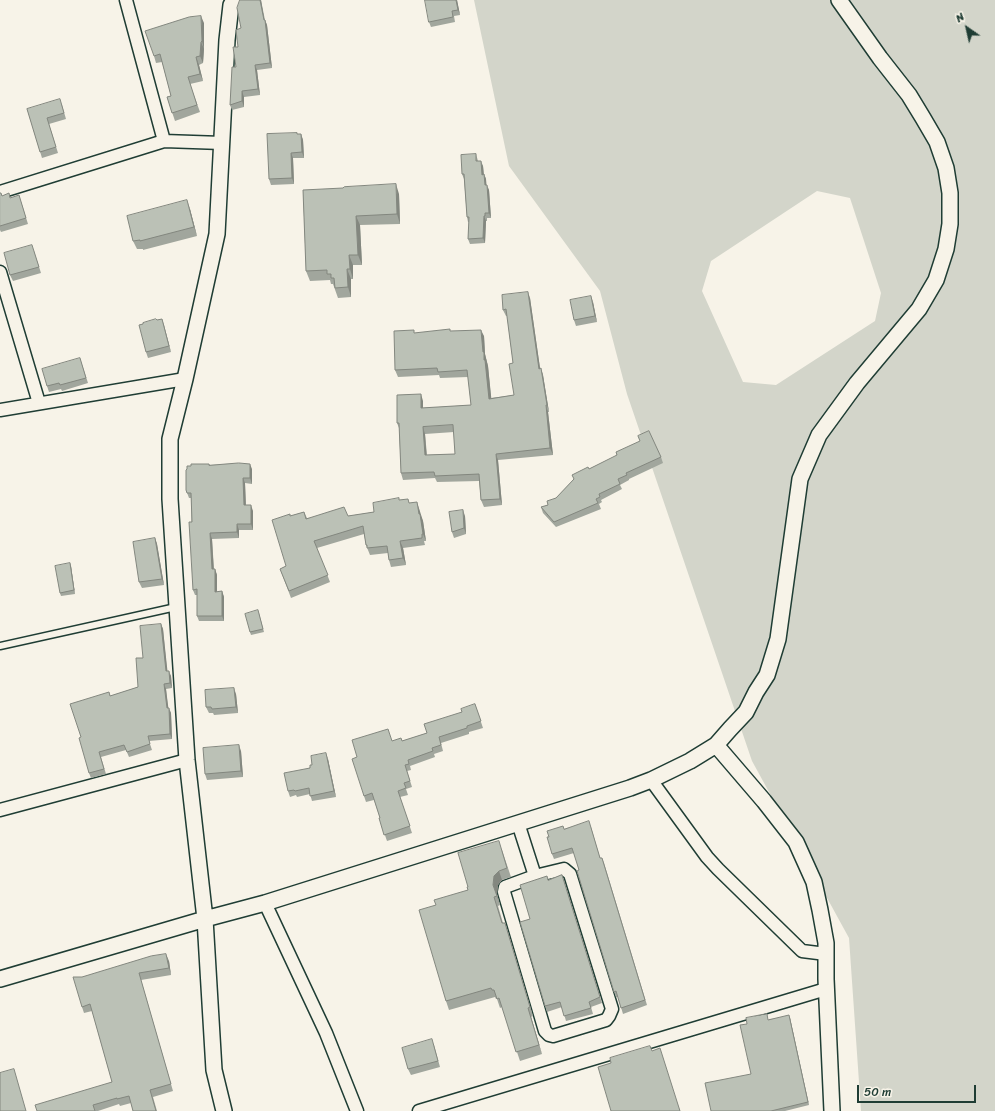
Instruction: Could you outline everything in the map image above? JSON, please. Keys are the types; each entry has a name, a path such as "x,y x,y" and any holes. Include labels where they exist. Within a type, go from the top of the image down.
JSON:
{"street":[{"path":"126,0 164,141"},
{"path":"224,1111 214,1070 205,919 187,760 170,499 170,439 186,379 217,234 227,40 231,5 234,0"},
{"path":"0,979 265,903 630,788 651,780 690,761 716,745 746,712 767,675 778,640 800,479 819,434 857,383 919,309 936,280 946,249 950,224 950,193 946,168 938,142 909,96 838,0"},
{"path":"0,192 164,141 222,143"},
{"path":"0,272 39,403"},
{"path":"0,410 186,379"},
{"path":"716,745 764,801 796,842 814,882 826,943 826,989 832,1111"},
{"path":"0,810 187,760"},
{"path":"651,780 718,869 802,951 826,954"},
{"path":"518,823 535,876"},
{"path":"564,869 570,874 612,1009 606,1020 553,1036 549,1036 545,1031 504,892 505,887 535,876 564,869"},
{"path":"265,903 326,1033 357,1111"},
{"path":"418,1111 826,989"}],"lane":[{"path":"0,646 177,606"}],"shaded area":[{"path":"474,0 995,0 995,1111 861,1111 849,938 752,761 627,394 600,291 509,166","holes":["817,191 850,198 881,293 875,321 776,385 743,382 702,291 711,261"]}],"building":[{"path":"240,0 260,0 265,20 270,63 255,65 258,89 242,91 242,101 230,105 232,67 236,67 233,47 238,47 236,30 241,28 237,8"},
{"path":"425,0 456,0 458,10 452,11 453,17 429,22"},
{"path":"201,16 202,41 200,56 196,57 200,74 188,77 197,105 172,113 167,97 171,96 160,54 154,56 145,31 189,17"},
{"path":"60,99 64,113 47,118 56,147 40,152 27,109"},
{"path":"267,134 301,134 302,152 291,153 292,178 269,179"},
{"path":"476,154 476,161 481,161 482,175 484,174 485,185 487,185 489,213 485,213 484,216 483,238 468,239 469,217 467,217 461,155"},
{"path":"396,184 397,214 356,216 358,255 349,255 350,269 347,269 348,287 335,288 334,278 331,278 331,274 327,274 327,270 306,271 303,190"},
{"path":"0,193 2,196 9,193 10,198 19,195 26,218 0,226"},
{"path":"187,200 194,227 140,241 133,241 127,216"},
{"path":"32,245 39,267 10,275 4,253"},
{"path":"528,292 539,369 541,368 547,405 550,448 496,454 500,499 481,500 479,474 435,476 434,472 401,473 399,423 397,423 397,395 421,394 421,408 471,405 467,370 438,372 437,368 395,370 394,331 414,330 414,333 450,329 450,331 481,330 489,399 514,395 509,364 513,363 506,309 503,310 502,295","holes":["453,425 455,454 425,455 423,427"]},
{"path":"591,296 595,316 574,320 570,300"},
{"path":"156,319 162,319 169,346 146,352 139,325"},
{"path":"80,358 86,378 60,385 59,383 47,386 42,369"},
{"path":"649,431 661,457 626,473 627,475 618,479 620,484 599,494 600,497 596,499 598,503 554,522 541,507 548,505 547,501 556,498 574,479 572,475 588,467 589,469 617,455 616,452 640,441 638,436"},
{"path":"239,463 250,464 250,478 243,478 244,505 251,505 251,524 237,524 237,532 210,533 212,569 215,569 215,592 222,591 222,616 197,616 197,589 193,590 189,522 192,522 191,493 187,493 186,490 187,466 191,466 191,464 209,465"},
{"path":"399,498 399,500 408,499 409,503 417,502 423,534 422,538 400,541 403,558 389,560 387,546 367,548 363,526 314,541 328,575 289,591 280,569 286,566 272,520 290,514 290,516 304,512 306,519 344,507 348,516 374,512 373,503"},
{"path":"463,510 464,528 452,532 449,512"},
{"path":"155,538 162,579 139,582 133,542"},
{"path":"70,563 74,590 60,593 55,566"},
{"path":"258,610 263,629 250,632 245,614"},
{"path":"161,624 166,671 169,671 170,683 164,684 167,708 169,708 170,734 148,736 150,744 127,752 124,745 99,752 104,769 89,773 79,738 81,737 70,704 109,692 110,696 138,687 136,658 143,658 140,626"},
{"path":"234,688 236,707 212,709 211,707 206,707 205,690"},
{"path":"475,704 481,721 467,726 467,728 439,737 441,745 432,748 433,751 408,760 409,764 405,765 410,781 404,783 406,788 398,791 410,826 384,835 372,793 364,796 352,759 357,757 352,740 388,729 392,741 401,738 402,741 427,733 424,724 462,712 461,709"},
{"path":"239,745 241,771 205,774 203,748"},
{"path":"326,753 334,791 310,796 309,788 288,791 284,773 310,768 310,765 312,765 311,756"},
{"path":"589,821 600,858 602,858 645,1000 621,1008 616,991 614,992 577,871 579,870 572,848 552,854 547,837 549,837 547,831 563,826 564,829"},
{"path":"499,841 507,868 499,871 494,876 493,885 497,896 494,897 502,923 505,923 530,1007 528,1008 539,1045 516,1052 499,998 497,999 494,990 491,988 446,1001 419,910 436,905 434,900 468,890 458,853"},
{"path":"562,875 600,997 589,1002 591,1008 564,1016 560,1002 545,1006 520,922 530,919 520,885 547,876 548,880"},
{"path":"166,954 169,968 139,973 171,1084 150,1090 156,1111 133,1111 129,1096 93,1105 95,1111 37,1111 35,1105 112,1082 90,1004 82,1007 73,977 82,977 151,956"},
{"path":"767,1014 768,1020 789,1015 808,1102 771,1111 711,1111 705,1083 751,1074 740,1025 747,1024 746,1018"},
{"path":"432,1039 438,1061 408,1069 402,1048"},
{"path":"650,1046 652,1051 660,1048 680,1111 611,1111 598,1067 611,1063 610,1058"},
{"path":"14,1069 26,1111 0,1111 0,1073"}]}
